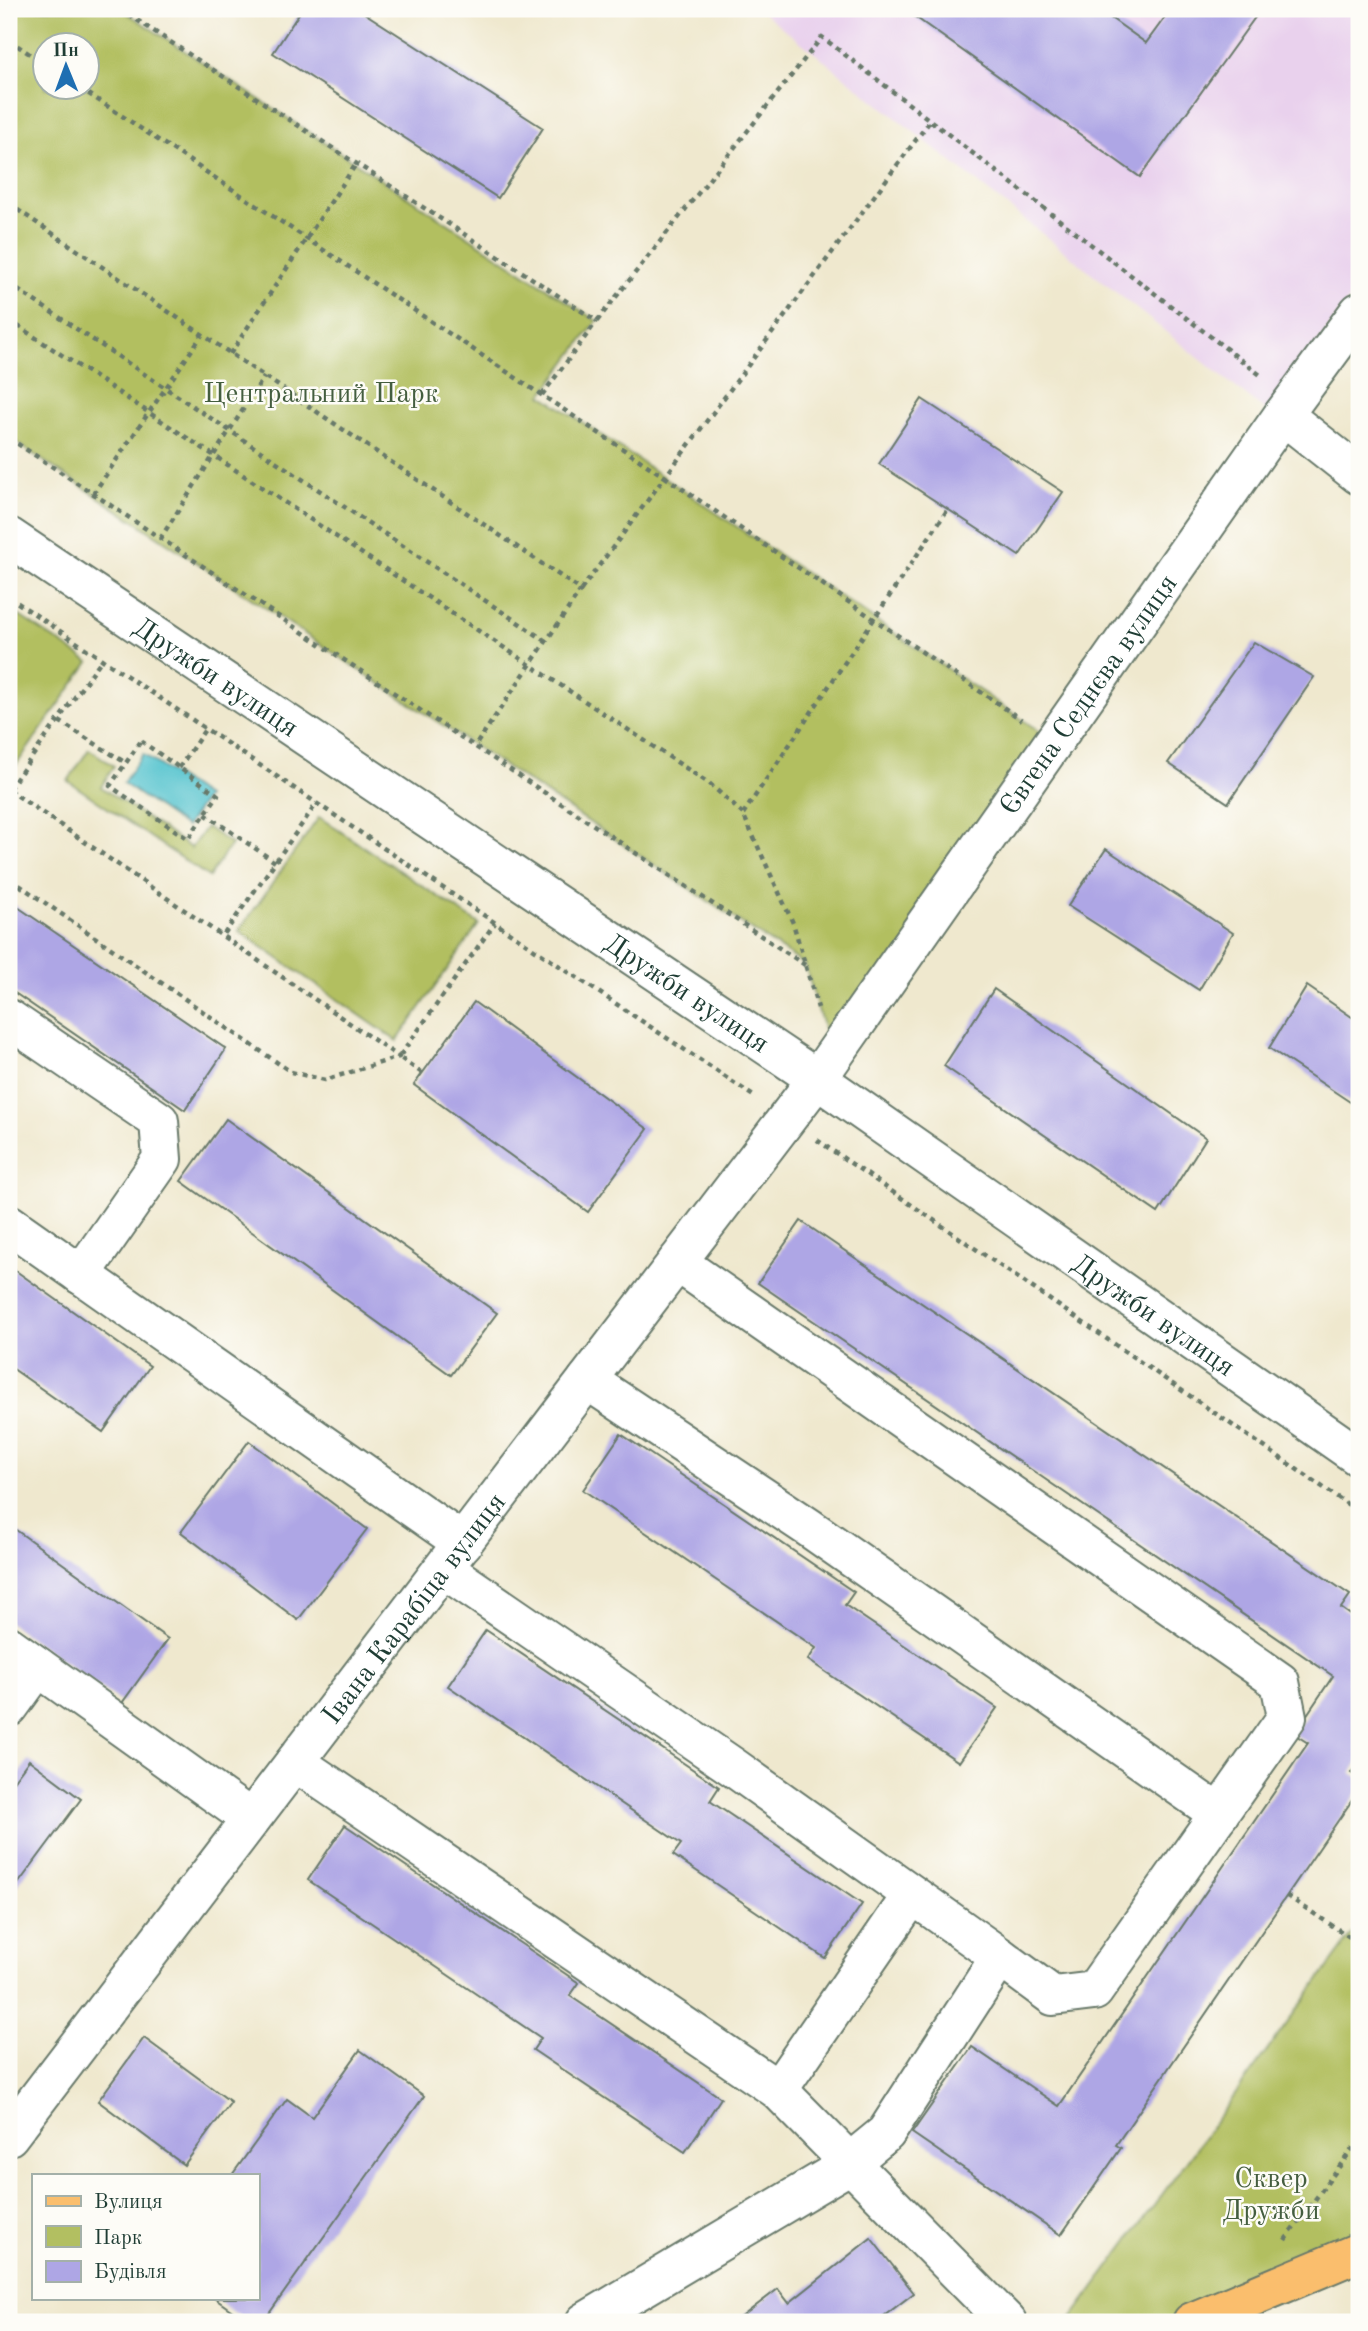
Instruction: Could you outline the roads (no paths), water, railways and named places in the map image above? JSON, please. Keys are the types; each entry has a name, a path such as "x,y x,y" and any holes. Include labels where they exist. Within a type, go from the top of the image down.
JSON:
{"main road":[{"path":"1192,2322 1359,2252"}],"street":[{"name":"Євгена Седнєва вулиця","path":"825,1068 1288,408 1359,312"},
{"path":"1288,408 1359,475"},
{"name":"Дружби вулиця","path":"9,537 825,1068 1359,1457"},
{"path":"9,1019 159,1121 162,1159 81,1275"},
{"name":"Івана Карабіца вулиця","path":"9,2136 825,1068"},
{"path":"9,1224 81,1275 733,1767 1053,1996 1094,1991 1287,1717 1280,1682 677,1262"},
{"path":"587,1380 808,1527 1219,1814"},
{"path":"9,1707 24,1657 251,1819"},
{"path":"295,1762 778,2090 1007,2322"},
{"path":"778,2090 912,1895"},
{"path":"585,2322 842,2169 886,2133 1000,1957"}],"water":[{"path":"143,754 206,797 186,827 123,783"}],"park label":[{"name":"Центральний Парк","path":"321,392"},
{"name":"Сквер Дружби","path":"1271,2193"}]}
